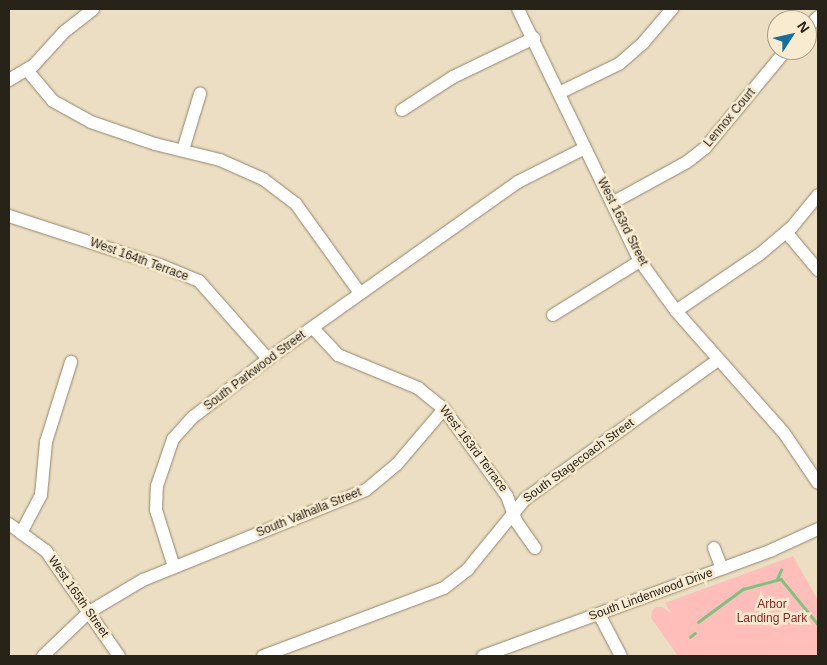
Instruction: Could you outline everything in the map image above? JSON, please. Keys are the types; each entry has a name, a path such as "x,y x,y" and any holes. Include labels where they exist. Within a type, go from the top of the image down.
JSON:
{"street":[{"path":"9,80 27,70 64,32 94,9"},
{"name":"West 163rd Street","path":"518,9 561,92 585,148 640,261 676,311 784,433 818,483"},
{"path":"561,92 619,64 643,43 672,9"},
{"path":"402,110 453,78 534,38"},
{"name":"Lennox Court","path":"612,203 687,162 705,148 778,60"},
{"path":"27,70 41,90 64,108 114,131 234,165 278,189 308,220 360,294"},
{"path":"183,150 200,94"},
{"name":"South Parkwood Street","path":"174,567 156,510 158,486 167,451 193,417 268,359 518,182 585,148"},
{"path":"676,311 760,254 786,232 818,195"},
{"name":"West 164th Terrace","path":"9,216 160,265 199,282 268,359"},
{"path":"786,232 818,270"},
{"path":"553,315 640,261"},
{"name":"West 163rd Terrace","path":"313,328 338,356 418,388 444,409 508,496 513,511 535,548"},
{"name":"South Stagecoach Street","path":"263,656 444,588 468,569 513,511 561,472 718,360"},
{"path":"21,533 40,495 46,442 71,362"},
{"name":"South Valhalla Street","path":"174,567 366,490 397,464 444,409"},
{"name":"West 165th Street","path":"9,524 46,551 119,656"},
{"name":"South Lindenwood Drive","path":"483,656 722,569 818,529"},
{"path":"714,548 722,569"},
{"path":"43,656 89,612 143,580 174,567"},
{"path":"599,614 622,656"}],"green space":[{"name":"Arbor Landing Park","path":"793,556 818,600 818,656 678,656 651,618 652,611 656,607 662,607 672,614 665,603"}],"waterway":[{"path":"777,579 781,570"},
{"path":"698,622 743,589 781,579 818,624"},
{"path":"690,637 695,633"}]}
